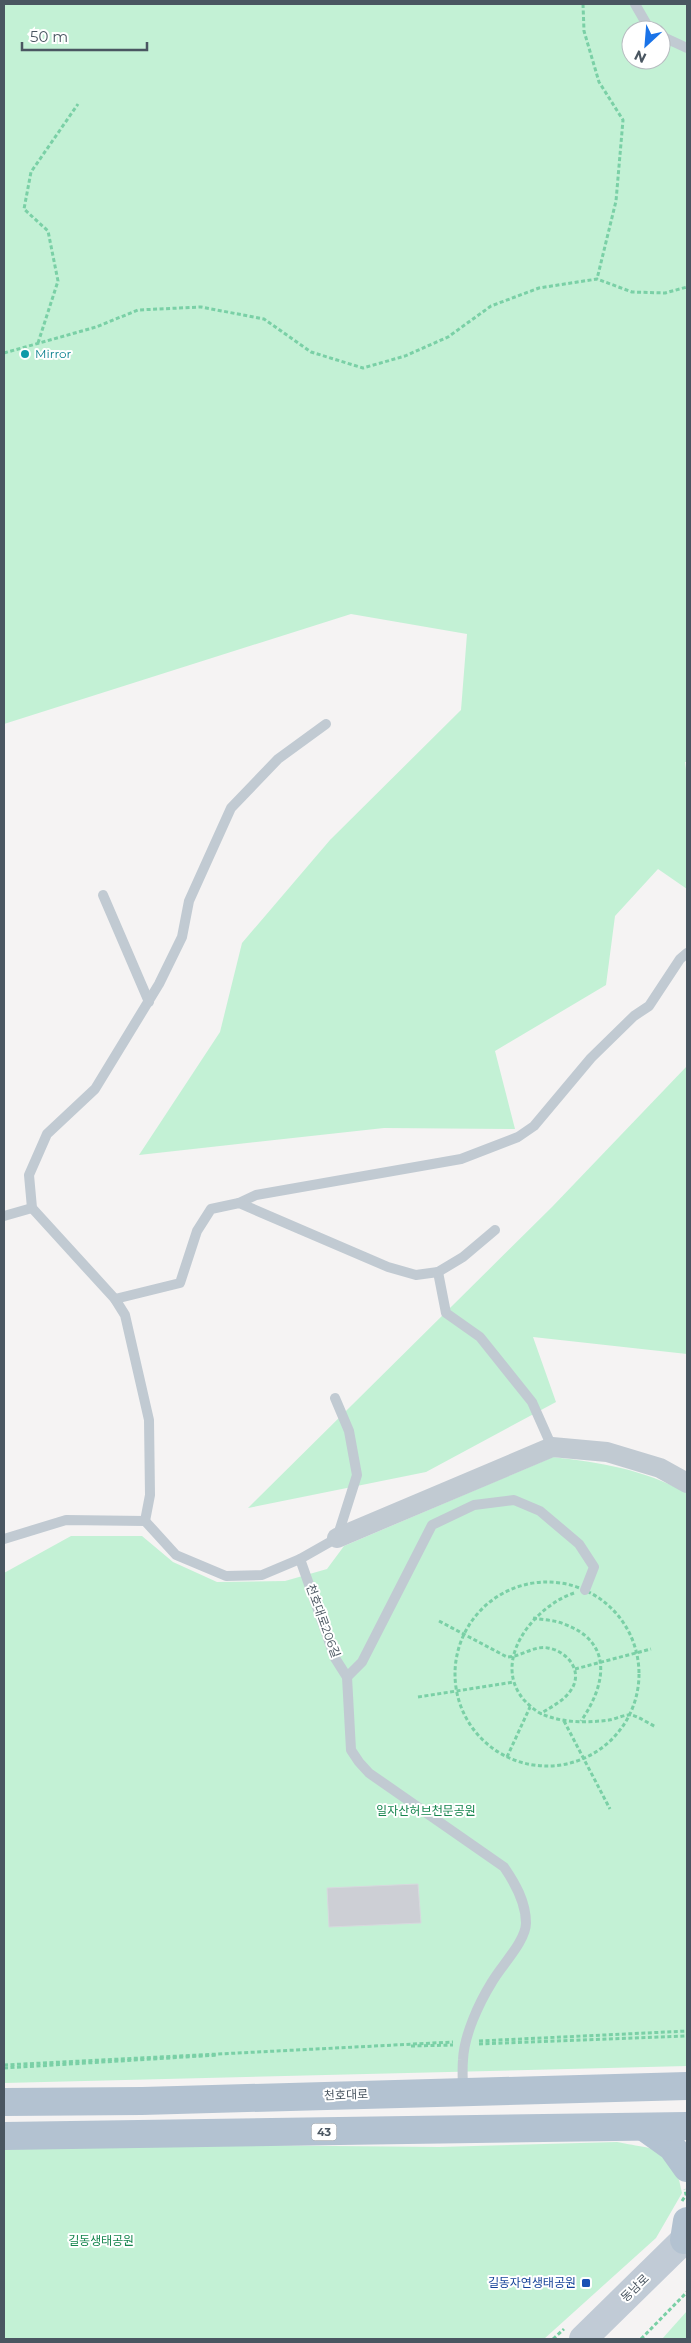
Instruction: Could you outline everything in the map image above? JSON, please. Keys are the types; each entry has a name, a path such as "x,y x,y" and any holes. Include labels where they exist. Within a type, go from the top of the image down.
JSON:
{"main road":[{"name":"천호대로","path":"4,2102 142,2101 687,2086"},
{"name":"43","path":"4,2136 687,2126"},
{"path":"644,2127 672,2147 687,2168"},
{"name":"동남로","path":"583,2339 686,2233"}],"street":[{"path":"337,1538 552,1447 607,1452 660,1468 687,1483"}],"lane":[{"path":"635,4 644,20"},
{"path":"671,41 687,48"},
{"path":"145,1522 150,1495 149,1420 125,1314 115,1299 32,1208 29,1175 47,1134 96,1089 149,1002 182,937 188,901 231,808 278,759 326,724"},
{"path":"103,895 149,1002"},
{"path":"115,1299 180,1283 197,1231 211,1210 240,1203 256,1195 460,1158 518,1137 534,1126 591,1058 634,1016 649,1006 680,959 687,953"},
{"path":"240,1203 388,1267 416,1275 438,1272 463,1257 495,1230"},
{"path":"4,1216 32,1208"},
{"path":"438,1272 446,1313 480,1338 532,1402 552,1447"},
{"path":"4,1539 66,1520 145,1522 176,1554 226,1576 262,1575 300,1559 337,1538 358,1476 348,1431 335,1398"},
{"path":"347,1677 362,1662 432,1525 474,1505 514,1500 540,1511 579,1544 594,1567 585,1590"},
{"name":"천호대로206길","path":"300,1559 335,1658 347,1677 352,1750 359,1762 369,1773 504,1867 517,1888 526,1925 522,1937 491,1982 471,2026 462,2059 463,2091"}],"path":[{"path":"583,4 584,31 599,82 623,120 616,201 597,279"},
{"path":"38,344 58,281 48,231 24,209 31,172 78,104"},
{"path":"4,353 96,327 138,310 201,307 264,319 311,352 363,368 405,356 448,337 491,306 539,288 597,279 632,292 665,293 687,287"},
{"path":"557,1582 585,1590 603,1601 618,1615 630,1633 637,1652 640,1674 638,1695 630,1715 611,1741 584,1759 565,1765 545,1767 525,1764 507,1757 489,1746 474,1730 463,1712 456,1691 455,1672 457,1652 464,1634 480,1611 502,1593 529,1584 557,1582"},
{"path":"585,1590 561,1599 533,1618 521,1637 514,1657 514,1682 519,1693 530,1707 540,1714 564,1721 598,1722 630,1715 656,1726"},
{"path":"533,1618 563,1623 580,1631 594,1646 601,1662 598,1694 581,1721"},
{"path":"439,1621 507,1657 514,1657 531,1650 546,1647 559,1651 571,1660 576,1677 571,1690 558,1703 540,1714"},
{"path":"574,1669 652,1649"},
{"path":"418,1696 514,1682"},
{"path":"507,1757 530,1707"},
{"path":"564,1721 610,1809"},
{"path":"4,2066 687,2031"},
{"path":"467,2043 687,2036"},
{"path":"641,2339 687,2292"}],"green space":[{"path":"4,4 687,4 687,762 685,762 687,776 687,889 658,869 615,916 606,985 495,1051 515,1129 384,1128 139,1155 220,1032 242,943 330,840 461,710 467,634 351,614 4,724"},
{"path":"687,1066 687,1354 533,1337 556,1402 426,1472 248,1508 552,1207"},
{"name":"일자산허브천문공원","path":"553,1457 622,1468 654,1478 687,1493 687,2066 4,2083 4,1573 71,1536 142,1536 173,1562 217,1582 285,1581 327,1569 344,1546"},
{"name":"길동생태공원","path":"617,2142 655,2149 663,2153 674,2166 682,2193 656,2238 544,2339 4,2339 4,2143 439,2147"},
{"path":"687,2311 687,2339 662,2339"}],"building":[{"path":"418,1884 421,1923 329,1927 327,1888"}],"place":[{"name":"Mirror","path":"25,354"},
{"name":"길동자연생태공원","path":"586,2283"}]}
